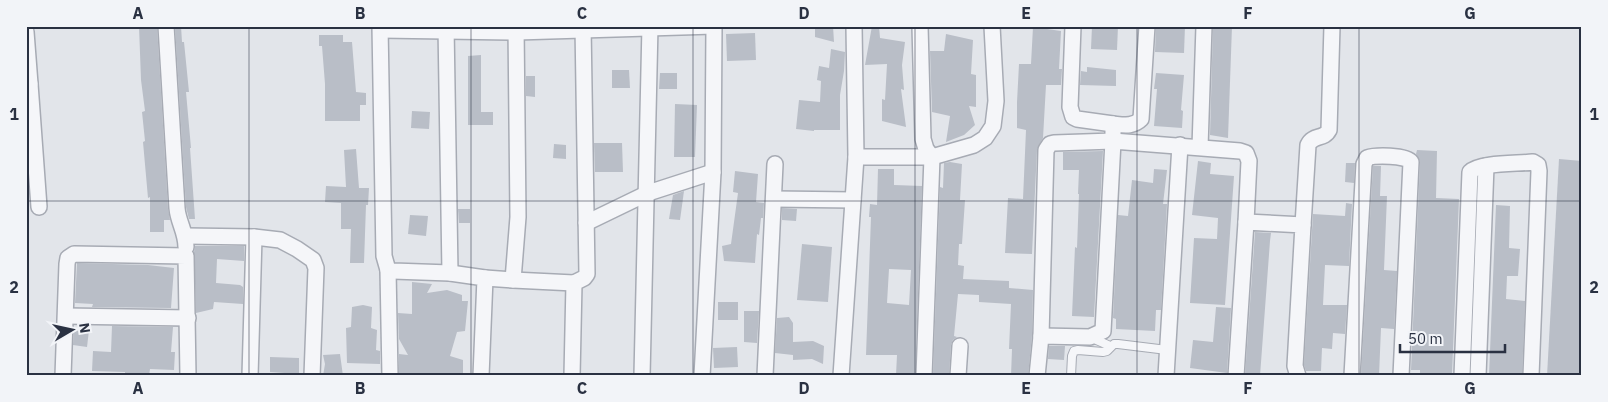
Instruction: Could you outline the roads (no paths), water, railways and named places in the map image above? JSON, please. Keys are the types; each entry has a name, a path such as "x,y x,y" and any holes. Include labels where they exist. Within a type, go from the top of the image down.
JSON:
{"street":[{"path":"166,26 178,220 186,236 188,376"},
{"path":"390,376 388,270 384,256 380,28 517,29 714,26 713,172 702,376"},
{"path":"841,376 856,156 854,26"},
{"path":"920,26 923,139 926,149 932,157 924,376"},
{"path":"856,156 932,157 974,145 985,138 993,126 996,101 992,26"},
{"path":"1073,26 1070,107 1073,117 1130,125 1138,122 1141,118 1147,26"},
{"path":"1200,147 1204,26"},
{"path":"1298,376 1295,366 1308,144 1314,138 1327,135 1330,130 1332,26"},
{"path":"388,270 574,283 586,276 583,28"},
{"path":"642,376 648,192 650,28"},
{"path":"446,29 450,273"},
{"path":"513,280 518,217 517,29"},
{"path":"26,32 28,84 39,207"},
{"path":"1040,336 1090,337 1103,331 1113,124"},
{"path":"1037,376 1046,150 1050,144 1054,143 1112,141 1180,145 1246,153 1248,161 1246,222 1236,376"},
{"path":"1166,376 1180,145"},
{"path":"1352,376 1364,164 1367,158 1372,156 1406,158 1412,162 1401,376"},
{"path":"1462,376 1470,172 1477,167 1533,162 1538,165 1539,171 1531,376"},
{"path":"765,376 775,164"},
{"path":"1478,376 1486,166"},
{"path":"586,223 648,192 713,172"},
{"path":"774,199 853,200"},
{"path":"1246,222 1303,225"},
{"path":"186,236 280,240 297,248 313,260 316,268 312,376"},
{"path":"250,376 254,238"},
{"path":"63,376 67,264 68,258 71,255 186,256"},
{"path":"481,376 485,278"},
{"path":"572,376 574,283"},
{"path":"66,316 188,318"},
{"path":"958,376 960,346"}],"lane":[{"path":"1090,337 1110,346 1118,344 1168,350"},
{"path":"1071,376 1074,351 1103,352 1107,351 1110,346"}]}
